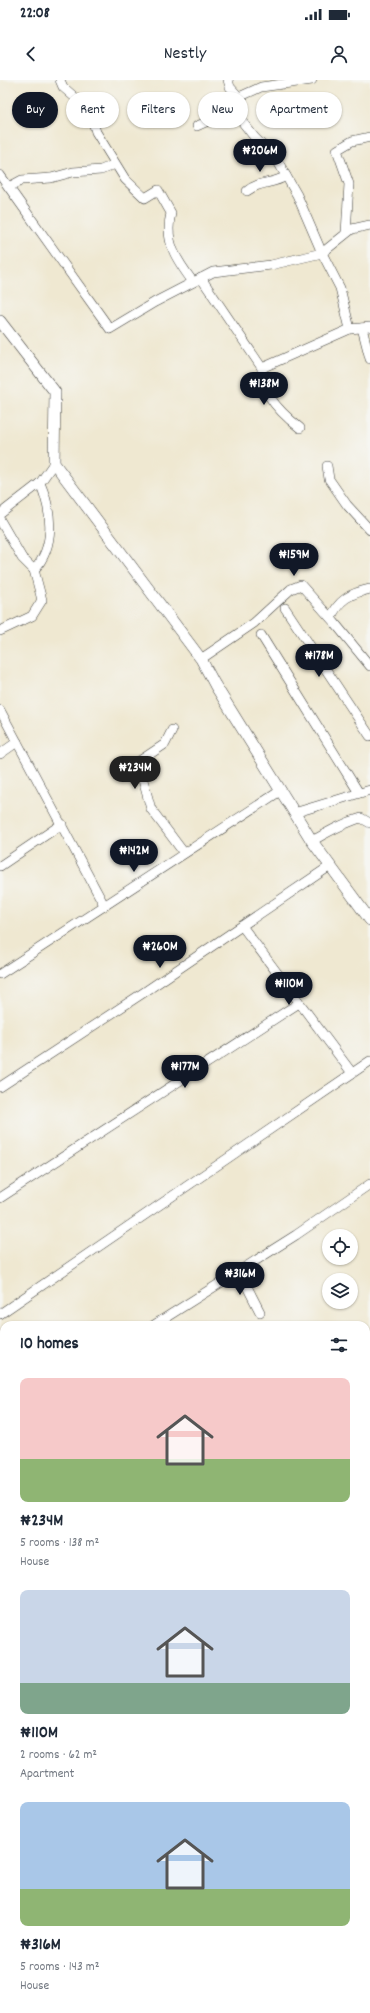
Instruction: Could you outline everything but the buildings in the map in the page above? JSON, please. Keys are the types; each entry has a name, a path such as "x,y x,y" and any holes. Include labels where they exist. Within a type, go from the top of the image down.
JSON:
{"street":[{"path":"60,80 63,87 79,101 92,119 96,132 115,164 126,179 145,198 158,190 171,213 168,227 168,237 182,267 197,280 262,368 260,378 281,413 300,428"},
{"path":"228,80 230,87 234,92"},
{"path":"248,93 261,87 312,80"},
{"path":"247,128 277,160 297,195 322,252 340,288 350,329"},
{"path":"346,233 349,184 337,150 352,141 370,137"},
{"path":"7,189 22,180 51,178 73,172 101,170 115,164"},
{"path":"0,175 7,189 110,329 155,302 213,272 271,265 322,252 352,228 370,225"},
{"path":"247,191 256,184 279,180 286,176"},
{"path":"0,321 4,333 55,392 54,462 40,483 0,514"},
{"path":"262,368 350,329 366,327 370,360"},
{"path":"54,462 201,658 214,685 312,841 370,920"},
{"path":"326,466 328,479 347,505 370,530"},
{"path":"34,570 42,561 48,548 50,525 47,499 40,483"},
{"path":"0,520 22,558 34,570 42,600 32,616 0,631"},
{"path":"201,658 254,623 291,589 301,585 331,618 370,666"},
{"path":"331,618 339,602 362,591 370,589"},
{"path":"285,608 370,736"},
{"path":"261,635 359,793"},
{"path":"0,710 104,905"},
{"path":"172,730 165,744 138,762 151,809 184,853"},
{"path":"0,754 17,742"},
{"path":"294,813 370,790"},
{"path":"0,974 280,791"},
{"path":"312,841 346,822 355,819 361,818 370,823"},
{"path":"0,866 62,824"},
{"path":"0,1087 330,866"},
{"path":"242,926 352,1072"},
{"path":"0,1198 299,1003"},
{"path":"0,1314 370,1060"},
{"path":"160,1321 370,1184"},
{"path":"239,1271 260,1312"}]}
